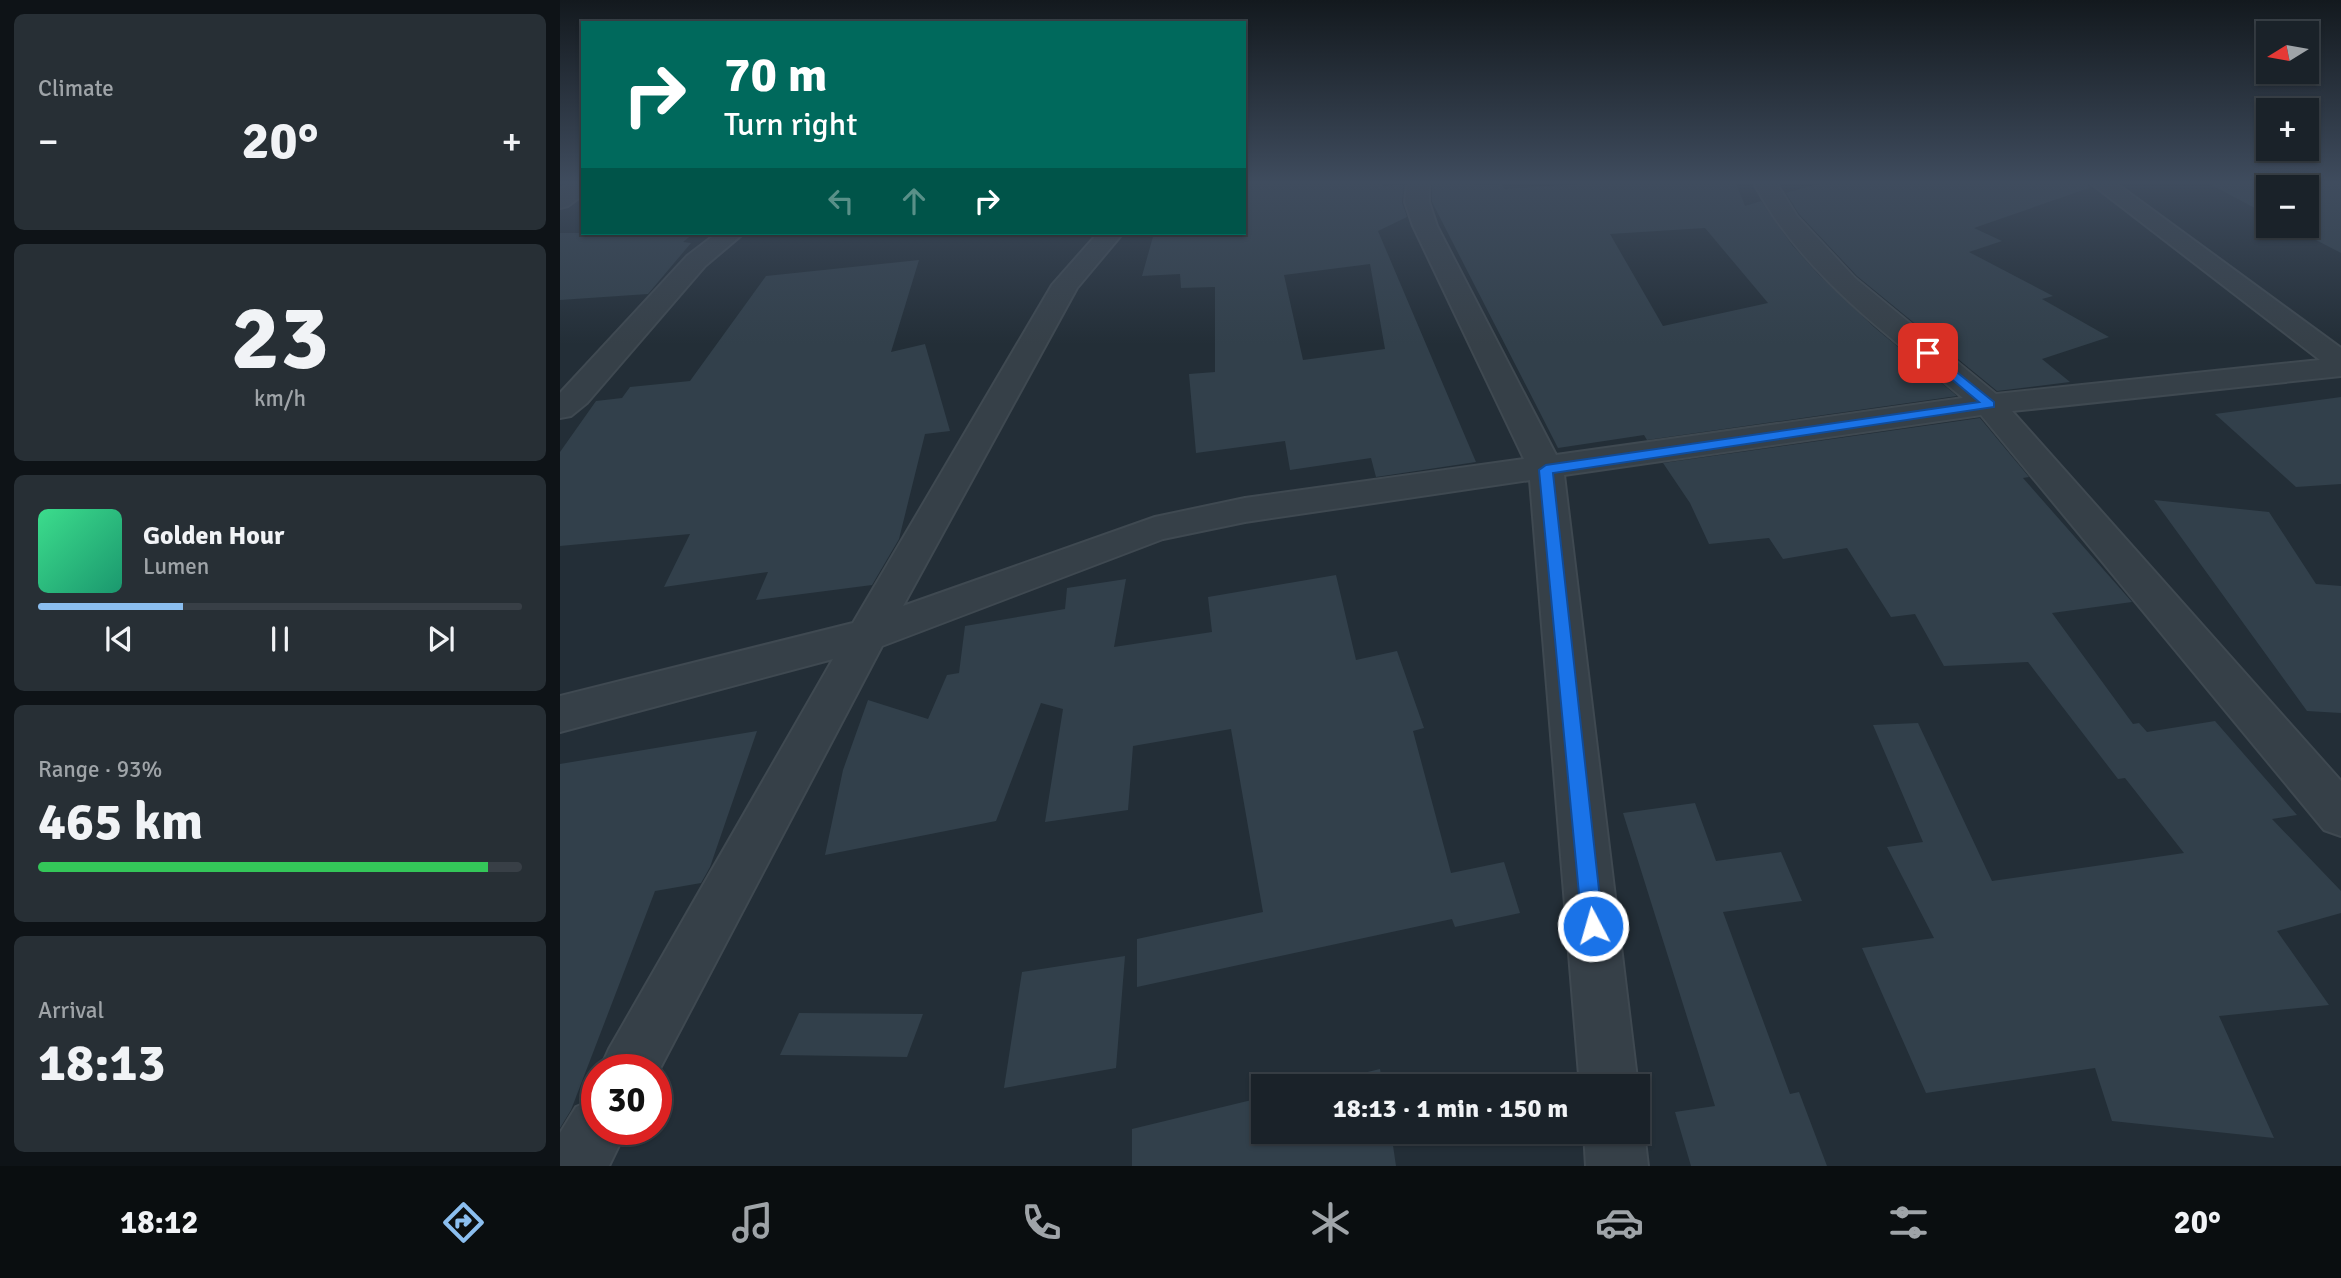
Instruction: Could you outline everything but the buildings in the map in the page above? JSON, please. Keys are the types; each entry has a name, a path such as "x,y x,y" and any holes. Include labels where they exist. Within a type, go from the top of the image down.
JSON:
{"street":[{"path":"560,409 576,396 696,261 729,235"},
{"path":"637,1054 867,635 1065,285 1109,235"},
{"path":"1430,235 1546,470 1608,1074"},
{"path":"1801,235 1846,284 1989,404 2341,815"},
{"path":"2171,235 2341,364"},
{"path":"560,714 867,635 1155,528 1245,510 1546,470 1989,404 2341,364"},
{"path":"1615,1144 1617,1166"},
{"path":"575,1166 587,1145"}],"route":[{"path":"1593,926 1546,470 1989,404 1928,353"}]}
